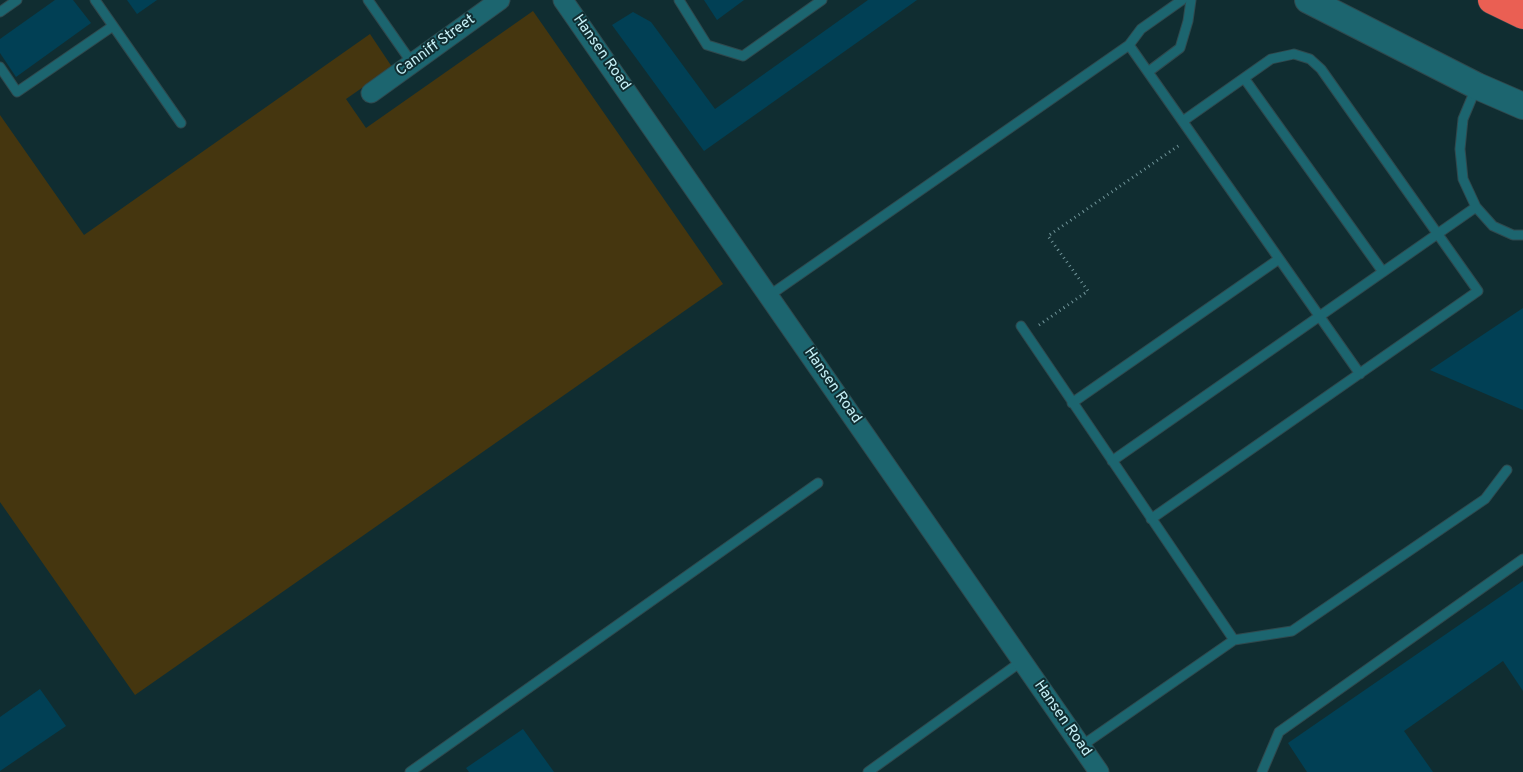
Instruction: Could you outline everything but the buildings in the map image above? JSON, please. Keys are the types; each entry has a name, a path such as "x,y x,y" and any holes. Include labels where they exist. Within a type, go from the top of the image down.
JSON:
{"highway":[{"path":"1492,0 1523,15"}],"main road":[{"path":"1308,0 1477,86 1523,106"}],"street":[{"name":"Canniff Street","path":"371,93 498,0"},
{"name":"Hansen Road","path":"564,0 1099,772"}],"lane":[{"path":"0,12 17,0"},
{"path":"95,0 181,123"},
{"path":"368,0 412,63"},
{"path":"679,0 707,45 743,56 822,0"},
{"path":"770,295 1129,45 1141,29 1182,0"},
{"path":"1148,72 1180,48 1188,20 1191,0"},
{"path":"0,67 17,92 113,26"},
{"path":"1129,45 1360,374"},
{"path":"1151,519 1478,291 1321,69 1310,59 1294,54 1271,59 1183,121"},
{"path":"1244,78 1383,272"},
{"path":"1477,86 1463,119 1460,149 1463,179 1476,207 1493,226 1513,235 1523,235"},
{"path":"1112,461 1476,207"},
{"path":"1072,403 1279,259"},
{"path":"1023,330 1234,640"},
{"path":"1080,747 1234,640 1292,631 1485,499 1507,470"},
{"path":"410,772 818,483"},
{"path":"1262,772 1279,732 1523,560"},
{"path":"868,772 1022,661"}],"path":[{"path":"1023,330 1088,291 1048,236 1193,136"}],"shaded area":[{"path":"533,11 723,284 135,695 0,502 0,115 84,235 370,34 392,67 346,99 366,128"}]}
